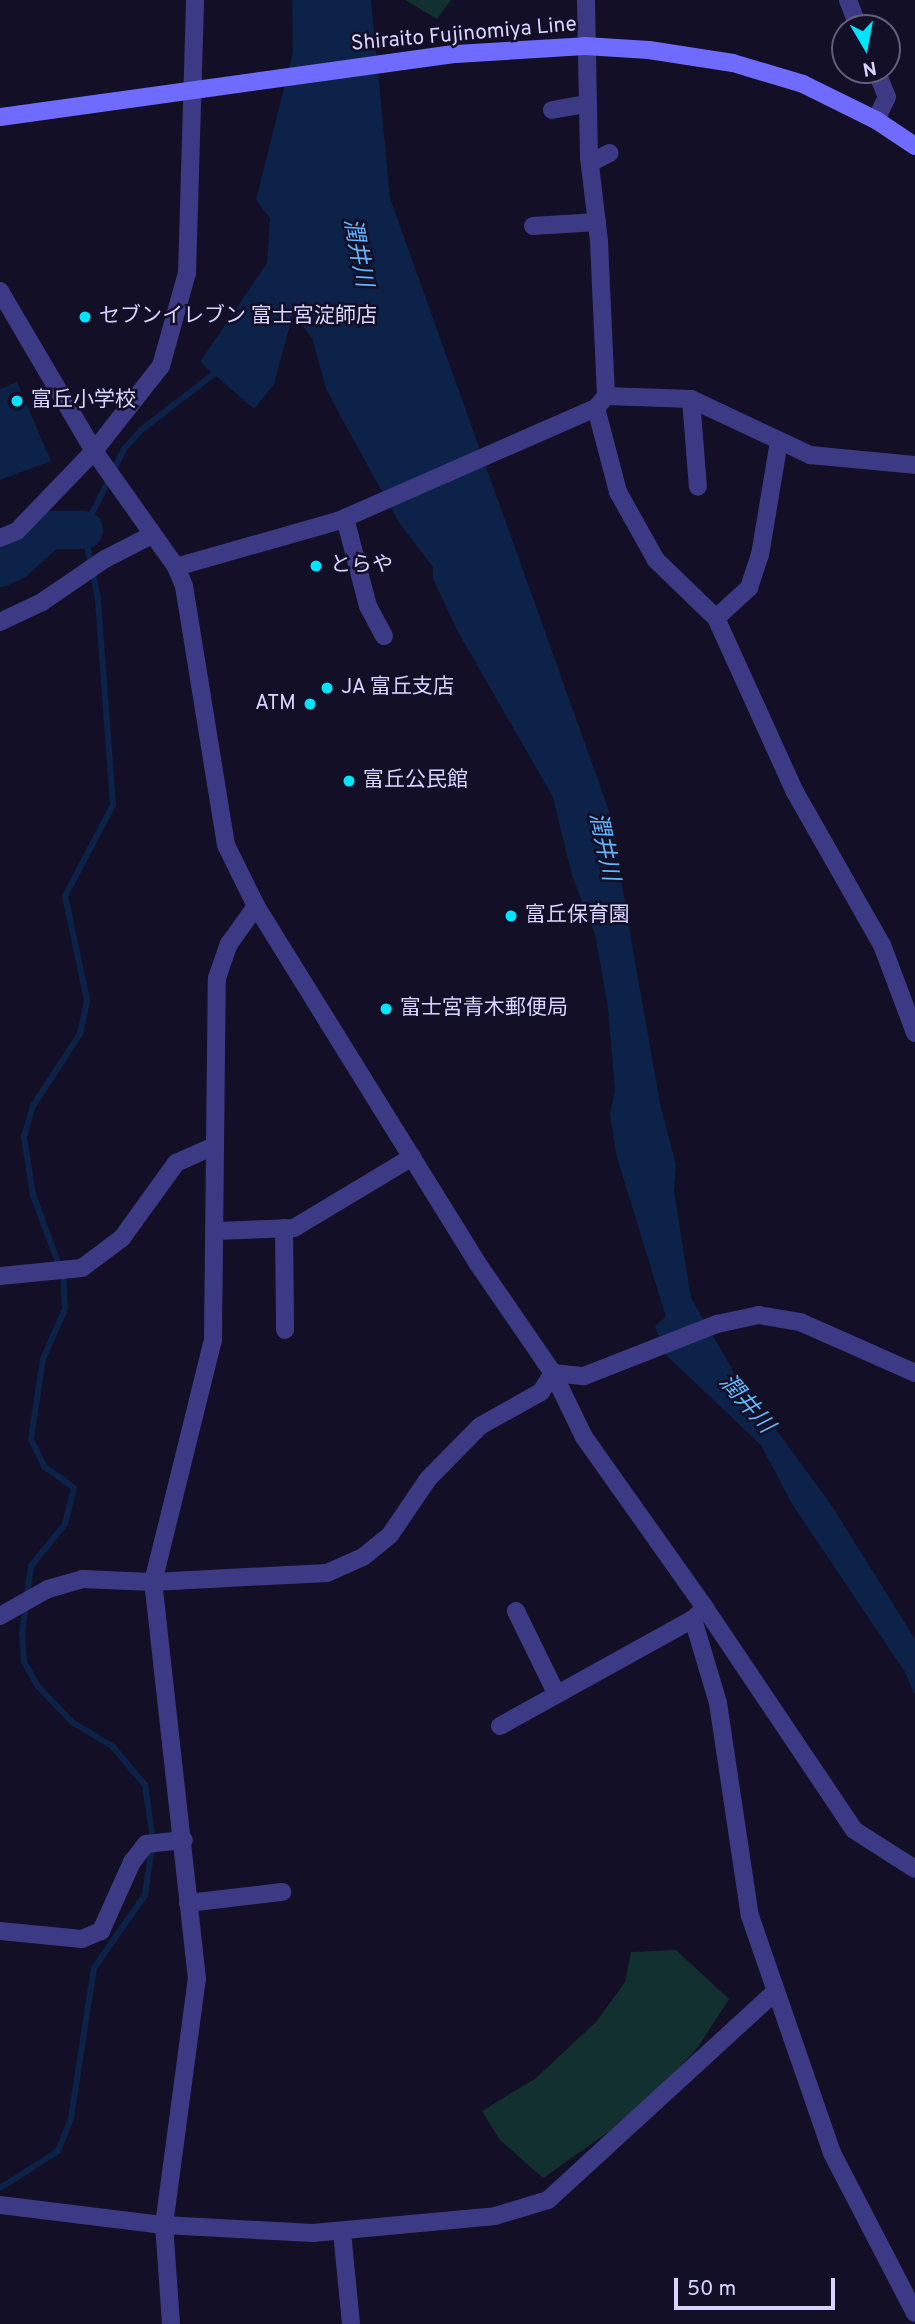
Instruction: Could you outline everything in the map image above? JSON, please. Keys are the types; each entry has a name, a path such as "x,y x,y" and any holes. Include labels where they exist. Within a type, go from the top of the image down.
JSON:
{"main road":[{"name":"Shiraito Fujinomiya Line","path":"0,117 456,54 585,46 649,50 733,63 803,84 876,120 915,146"}],"street":[{"path":"0,538 17,531 94,451 161,366 181,306 187,273 198,88 195,0"},
{"path":"586,0 587,104 597,222 601,402 618,492 656,560 716,618 795,792 882,945 915,1034"},
{"path":"876,120 887,97 882,84"},
{"path":"552,110 587,104"},
{"path":"590,163 610,153"},
{"path":"533,226 597,222"},
{"path":"0,291 94,451 150,536 176,567 184,586 226,845 256,906 412,1157 552,1373 584,1437 699,1614 854,1830 915,1869"},
{"path":"691,399 698,487"},
{"path":"176,567 345,517 515,445 601,402 691,399 810,456 915,465"},
{"path":"716,618 749,588 760,555 779,441"},
{"path":"345,517 368,606 384,636"},
{"path":"0,622 42,602 85,571 150,536"},
{"path":"171,2324 164,2225 197,1979 178,1841 153,1581 214,1339 217,978 229,944 256,906"},
{"path":"0,1276 82,1268 122,1238 176,1163 214,1146"},
{"path":"216,1231 294,1228 412,1157"},
{"path":"284,1228 285,1330"},
{"path":"552,1373 584,1376 717,1324 759,1315 800,1322 915,1373"},
{"path":"6,1613 48,1589 82,1579 153,1581 327,1573 363,1557 390,1535 428,1479 480,1426 541,1392 552,1373"},
{"path":"516,1611 556,1693"},
{"path":"500,1726 699,1614"},
{"path":"699,1614 718,1703 750,1916 774,1993 832,2153 915,2313"},
{"path":"0,1931 82,1939 101,1931 132,1862 146,1844 178,1841"},
{"path":"188,1903 282,1892"},
{"path":"0,2205 164,2225 342,2232 495,2216 548,2200 774,1993"},
{"path":"342,2232 351,2324"},
{"path":"895,2276 915,2277"}],"green space":[{"path":"405,0 451,0 437,19"},
{"path":"676,1950 729,1999 698,2047 641,2109 543,2178 500,2140 482,2111 536,2078 596,2022 625,1982 631,1952"}],"water":[{"name":"潤井川","path":"292,0 371,0 390,198 609,811 660,1104 676,1165 674,1191 691,1298 735,1374 830,1503 915,1639 915,1695 905,1672 792,1504 761,1445 666,1355 655,1326 666,1317 616,1154 610,1114 615,1091 608,1009 595,934 572,876 553,797 457,630 433,579 433,567 400,524 342,419 326,388 312,338 293,314 274,384 254,409 200,362 267,263 270,218 256,200 293,52"},
{"path":"17,382 51,461 0,480 0,389"}],"waterway":[{"path":"0,2188 58,2151 71,2118 94,1968 145,1895 153,1840 145,1785 112,1746 72,1722 37,1685 24,1662 22,1634 31,1566 65,1524 74,1488 44,1466 31,1439 43,1359 65,1309 63,1276 33,1195 24,1137 33,1106 80,1034 87,1000 65,896 113,805 98,599 84,530 124,449 141,430 218,371"},
{"path":"0,568 15,561 49,530 84,530"}],"place":[{"name":"セブンイレブン 富士宮淀師店","path":"85,317"},
{"name":"富丘小学校","path":"17,401"},
{"name":"とらや","path":"316,566"},
{"name":"JA 富丘支店","path":"327,688"},
{"name":"ATM","path":"310,704"},
{"name":"富丘公民館","path":"349,781"},
{"name":"富丘保育園","path":"511,916"},
{"name":"富士宮青木郵便局","path":"386,1009"}]}
